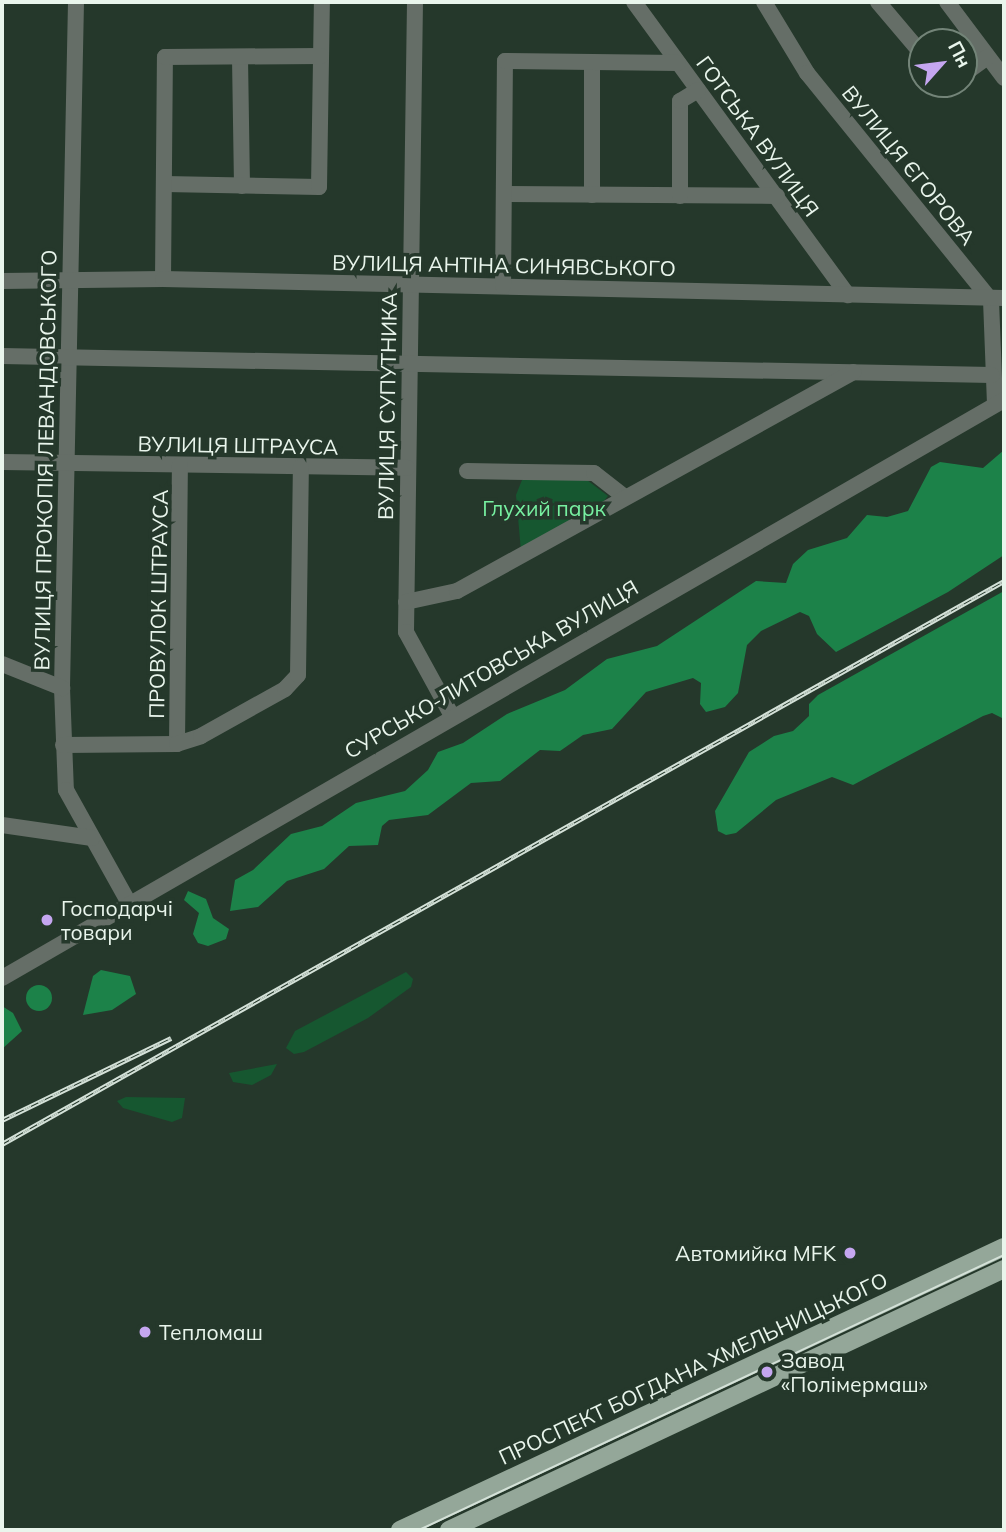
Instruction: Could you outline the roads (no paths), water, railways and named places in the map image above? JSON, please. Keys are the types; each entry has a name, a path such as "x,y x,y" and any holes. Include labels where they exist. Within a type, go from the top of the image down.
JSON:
{"main road":[{"name":"ПРОСПЕКТ БОГДАНА ХМЕЛЬНИЦЬКОГО","path":"400,1530 1004,1247"},
{"name":"ПРОСПЕКТ БОГДАНА ХМЕЛЬНИЦЬКОГО","path":"449,1530 1004,1269"}],"street":[{"name":"ВУЛИЦЯ ПРОКОПІЯ ЛЕВАНДОВСЬКОГО","path":"76,2 68,282 69,464 62,688 63,745 66,790 129,903"},
{"path":"165,184 319,187 322,2"},
{"name":"ВУЛИЦЯ СУПУТНИКА","path":"415,2 411,284 407,366 406,632 452,716"},
{"name":"ГОТСЬКА ВУЛИЦЯ","path":"634,2 848,295"},
{"name":"ВУЛИЦЯ ЄГОРОВА","path":"764,2 807,73 998,299"},
{"path":"878,2 908,37"},
{"path":"947,2 1004,78"},
{"path":"163,279 165,57 321,56"},
{"path":"978,64 987,57"},
{"path":"240,58 242,186"},
{"path":"503,286 505,61 678,63"},
{"path":"592,62 592,195"},
{"path":"680,196 680,101 698,90"},
{"path":"504,194 778,196"},
{"name":"ВУЛИЦЯ АНТІНА СИНЯВСЬКОГО","path":"2,281 163,279 998,299"},
{"path":"998,299 992,375 1000,402"},
{"path":"2,356 407,366 992,375"},
{"path":"406,602 457,591 855,371"},
{"name":"СУРСЬКО-ЛИТОВСЬКА ВУЛИЦЯ","path":"2,978 1000,402"},
{"name":"ВУЛИЦЯ ШТРАУСА","path":"2,463 407,468"},
{"name":"ПРОВУЛОК ШТРАУСА","path":"177,744 180,465"},
{"path":"63,745 177,744 201,736 285,689 298,675 301,467"},
{"path":"467,471 594,473 625,497"},
{"path":"2,664 62,688"},
{"path":"2,825 92,838"}],"tram line":[{"path":"419,1530 1004,1255"}],"railway":[{"path":"2,1144 1004,581"},
{"path":"2,1120 171,1038"}],"place":[{"name":"Господарчі товари","path":"47,920"},
{"name":"Автомийка MFK","path":"850,1253"},
{"name":"Тепломаш","path":"145,1332"},
{"name":"Завод «Полімермаш»","path":"767,1372"}],"park label":[{"name":"Глухий парк","path":"544,508"}]}
